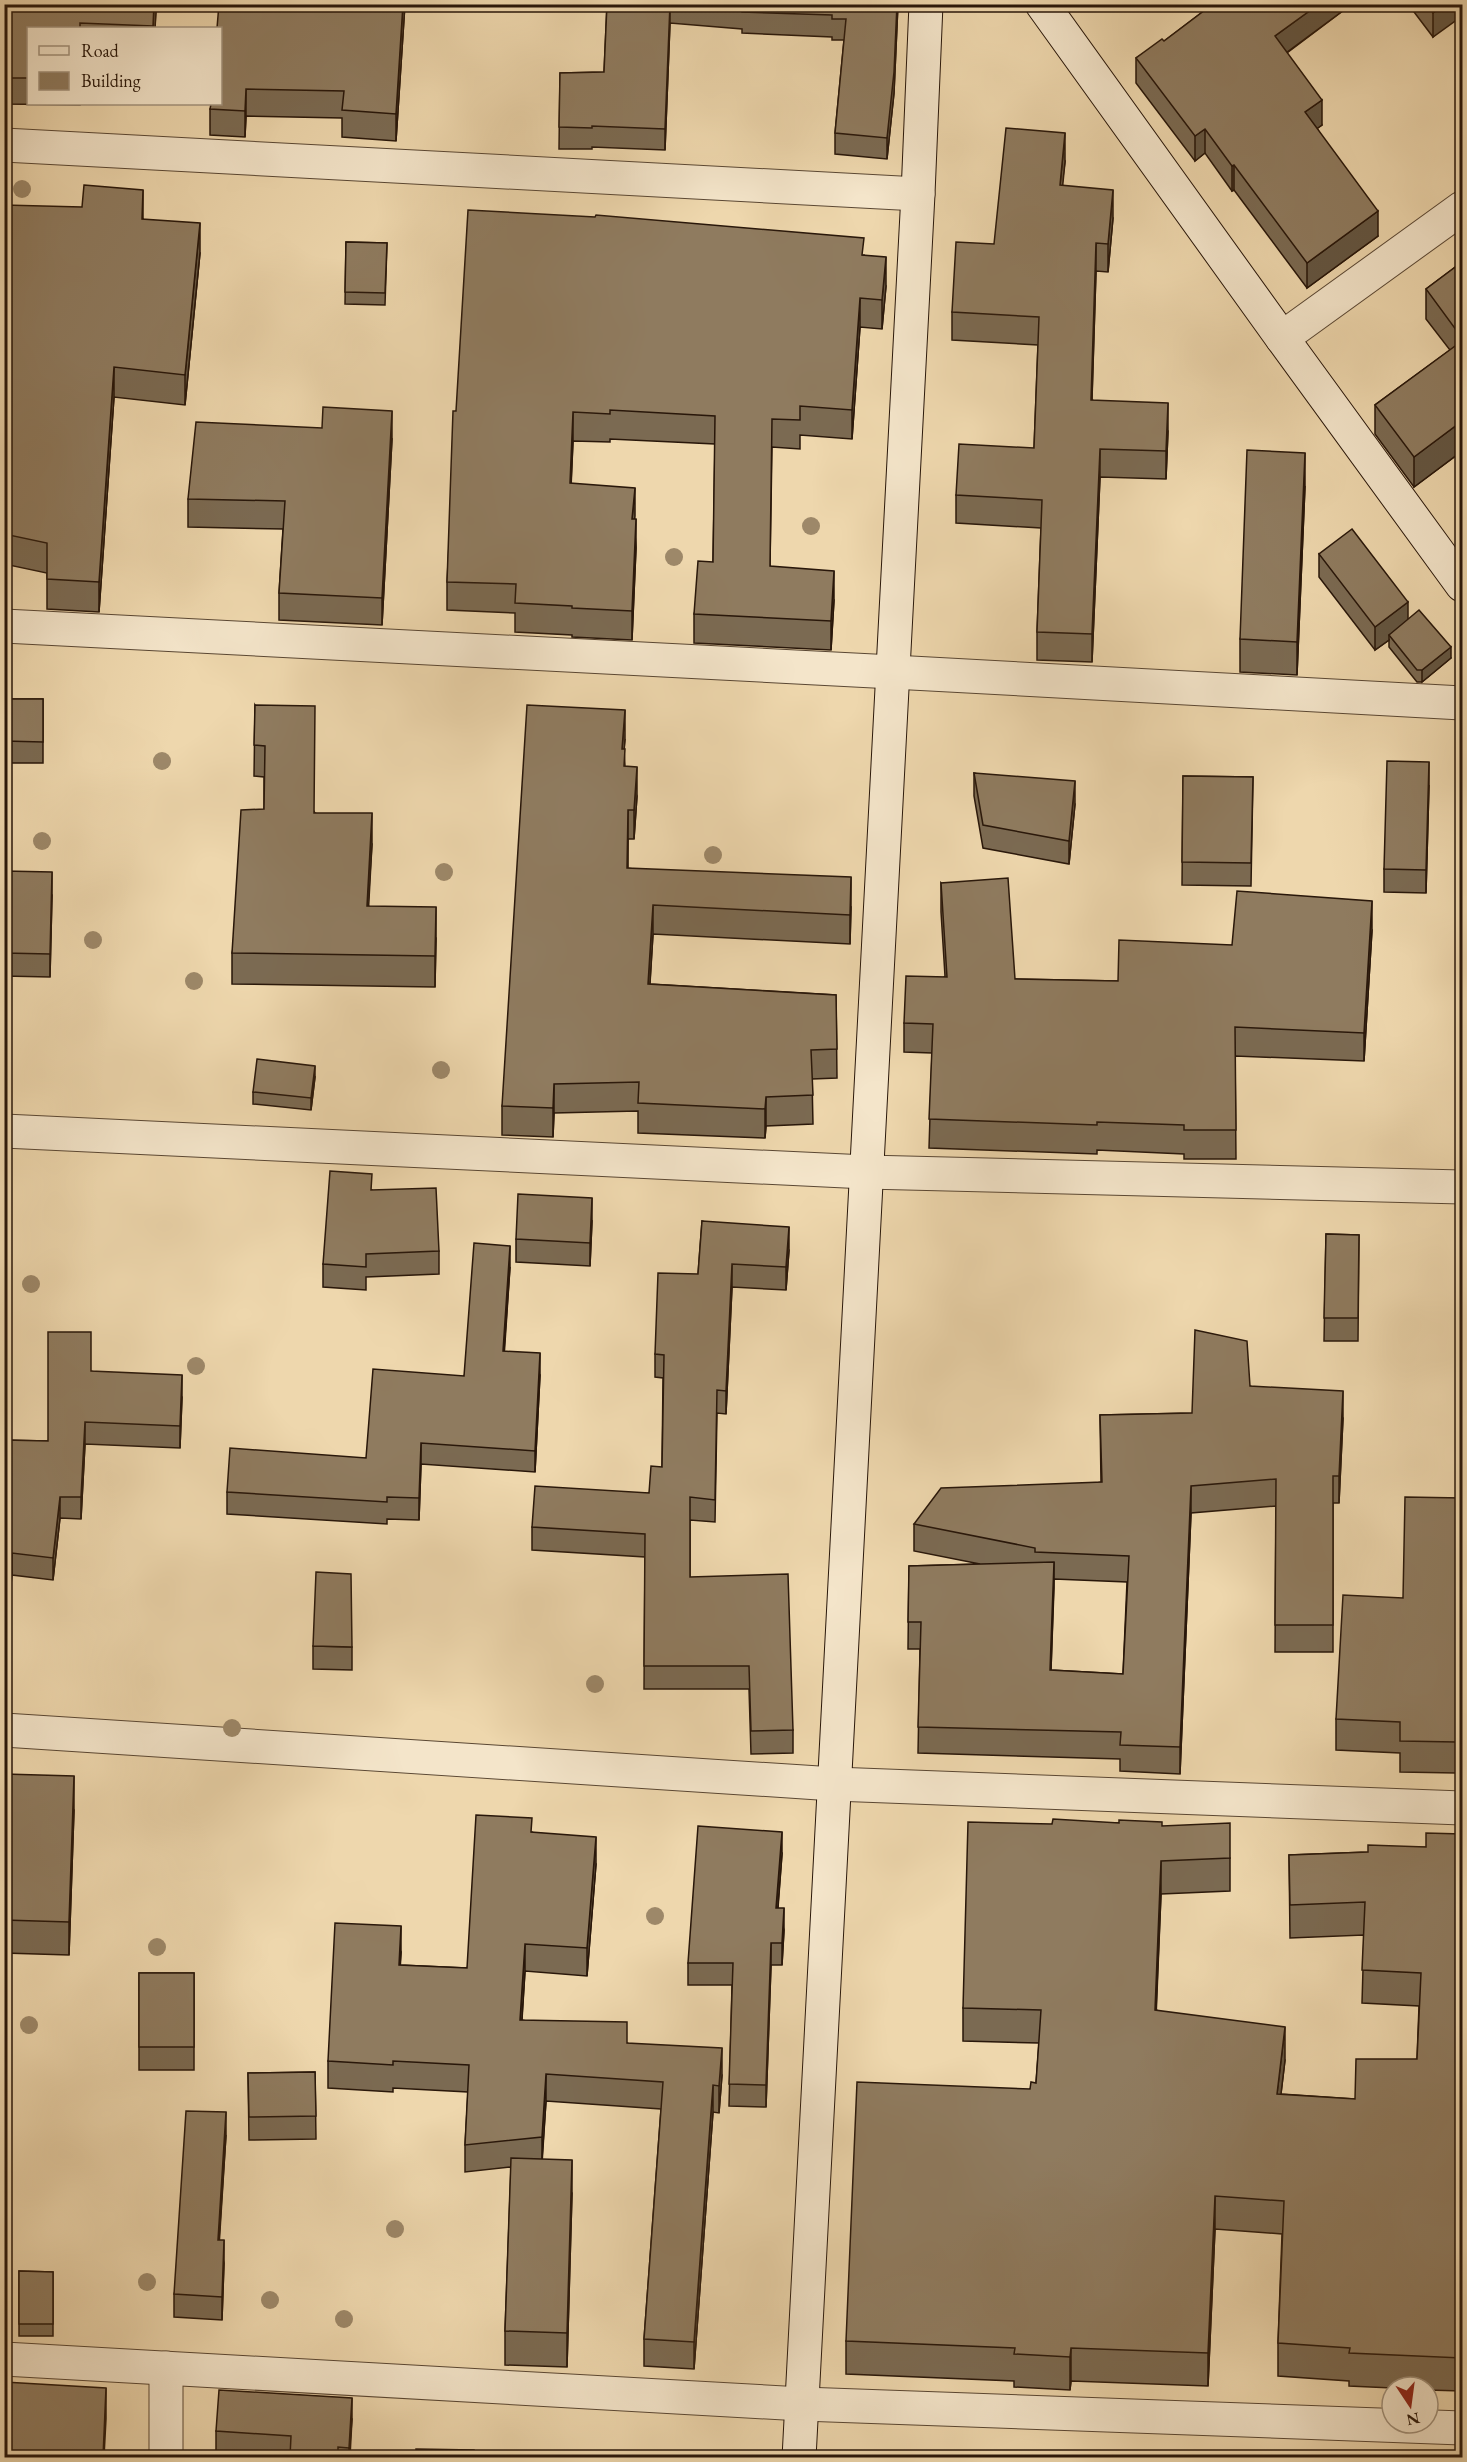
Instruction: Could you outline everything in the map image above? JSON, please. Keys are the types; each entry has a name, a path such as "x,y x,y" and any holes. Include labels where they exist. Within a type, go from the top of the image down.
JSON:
{"street":[{"path":"799,2457 918,194 926,4"},
{"path":"1042,4 1462,585"},
{"path":"4,145 918,194"},
{"path":"1282,338 1462,208"},
{"path":"4,626 1462,704"},
{"path":"4,1131 866,1173 1462,1187"},
{"path":"4,1730 834,1784 1462,1808"},
{"path":"4,2359 802,2404 1462,2428"},
{"path":"166,2368 166,2457"}],"building":[{"path":"4,4 154,4 153,26 80,23 80,27 27,27 27,78 4,78"},
{"path":"219,4 403,4 396,114 342,110 344,91 246,89 245,111 210,109 211,105 222,105 222,27 217,27"},
{"path":"607,4 670,4 665,129 559,127 560,73 604,72"},
{"path":"702,4 897,4 894,72 887,138 835,133 846,19 832,19 832,15 742,12 742,8"},
{"path":"1213,4 1319,4 1275,36 1322,100 1305,112 1378,211 1307,263 1205,129 1195,136 1136,58 1162,39 1164,41"},
{"path":"1427,4 1444,4 1433,13"},
{"path":"1006,128 1065,133 1060,185 1113,190 1108,244 1096,243 1091,400 1168,403 1166,451 1100,449 1092,634 1037,632 1042,500 956,495 959,444 1034,448 1039,317 952,312 956,242 994,244"},
{"path":"84,185 143,190 142,219 200,223 185,375 114,367 99,582 47,579 47,543 4,534 4,205 82,207"},
{"path":"468,210 595,217 596,215 864,238 862,255 886,257 882,300 860,298 852,410 800,406 800,420 772,419 770,566 834,571 831,621 694,614 698,561 713,562 715,416 610,410 610,414 573,412 570,483 635,488 632,519 636,519 632,611 515,603 516,584 447,582 453,411 456,411"},
{"path":"346,242 387,243 385,293 345,292"},
{"path":"1462,262 1462,338 1426,289"},
{"path":"1462,341 1462,421 1414,457 1375,405"},
{"path":"323,407 392,411 382,598 279,593 285,501 188,499 196,422 322,428"},
{"path":"1247,450 1305,453 1297,642 1240,639"},
{"path":"1352,529 1408,602 1375,627 1319,554"},
{"path":"1419,610 1451,647 1422,670 1417,670 1389,635"},
{"path":"4,699 43,699 43,742 4,741"},
{"path":"255,705 315,706 314,813 372,813 367,906 436,907 435,956 232,953 241,810 264,809 265,746 254,745"},
{"path":"527,705 625,710 622,749 625,749 624,766 637,767 634,810 628,810 627,868 851,877 850,915 653,905 648,984 836,995 837,1049 811,1050 813,1095 766,1097 765,1109 638,1103 639,1082 554,1084 553,1108 502,1106"},
{"path":"1387,761 1429,762 1426,870 1384,869"},
{"path":"974,773 1075,781 1069,841 983,825"},
{"path":"1183,776 1253,777 1251,863 1182,862"},
{"path":"4,871 52,872 50,954 4,953"},
{"path":"1008,878 1015,979 1118,981 1119,940 1232,945 1237,891 1372,901 1364,1033 1235,1027 1236,1130 1184,1130 1184,1125 1097,1122 1097,1125 929,1119 933,1024 904,1023 906,976 947,977 941,883"},
{"path":"257,1059 315,1066 311,1098 253,1092"},
{"path":"330,1171 372,1174 371,1190 436,1188 439,1251 366,1254 366,1267 323,1264"},
{"path":"518,1194 592,1198 590,1243 516,1239"},
{"path":"702,1221 789,1227 786,1267 732,1264 726,1391 717,1390 715,1500 690,1497 690,1577 788,1574 793,1730 751,1731 749,1666 644,1666 645,1534 532,1527 535,1486 649,1493 651,1466 662,1467 664,1355 655,1354 658,1273 698,1274"},
{"path":"1326,1234 1359,1235 1358,1318 1324,1318"},
{"path":"474,1243 510,1246 503,1351 540,1353 535,1451 421,1443 419,1498 387,1497 387,1502 227,1492 230,1448 366,1458 373,1369 464,1376"},
{"path":"1195,1330 1247,1341 1250,1386 1343,1391 1339,1476 1333,1476 1333,1625 1275,1625 1276,1479 1191,1486 1180,1747 1120,1745 1121,1732 918,1727 921,1622 908,1622 909,1566 1054,1562 1050,1670 1123,1674 1129,1556 1035,1552 1035,1548 914,1524 941,1488 1102,1482 1100,1415 1192,1413"},
{"path":"48,1332 91,1332 91,1371 182,1375 180,1426 85,1422 81,1497 60,1497 53,1558 12,1553 4,1632 4,1440 48,1441"},
{"path":"1405,1497 1462,1498 1456,1742 1400,1741 1400,1722 1336,1719 1343,1595 1403,1598"},
{"path":"316,1572 351,1574 352,1647 313,1646"},
{"path":"4,1774 74,1776 69,1922 4,1920"},
{"path":"476,1815 532,1818 531,1832 596,1837 587,1948 525,1944 520,2020 627,2022 627,2043 722,2048 719,2086 713,2085 694,2342 644,2339 663,2082 546,2074 542,2137 465,2145 469,2065 393,2061 393,2065 328,2061 335,1923 401,1926 399,1965 467,1968"},
{"path":"1053,1819 1119,1823 1119,1820 1162,1822 1162,1826 1230,1823 1230,1858 1161,1861 1155,2010 1285,2027 1277,2094 1355,2099 1356,2059 1417,2059 1421,1973 1362,1970 1365,1902 1290,1905 1289,1855 1368,1852 1368,1845 1426,1847 1426,1833 1462,1834 1462,2358 1349,2353 1350,2348 1278,2343 1284,2201 1215,2196 1208,2353 1071,2348 1070,2357 1014,2354 1015,2348 846,2341 857,2082 1030,2089 1031,2082 1036,2083 1041,2010 963,2008 968,1822 1052,1824"},
{"path":"698,1826 782,1832 776,1908 784,1908 782,1943 771,1943 766,2085 729,2084 733,1963 688,1963"},
{"path":"139,1973 194,1973 194,2047 139,2047"},
{"path":"315,2072 316,2116 249,2117 248,2073"},
{"path":"186,2111 226,2112 218,2240 224,2240 222,2297 174,2294"},
{"path":"511,2158 572,2160 567,2333 505,2331"},
{"path":"19,2271 53,2272 53,2324 19,2324"},
{"path":"4,2382 106,2388 103,2457 4,2457"},
{"path":"219,2390 352,2398 349,2448 338,2447 338,2457 290,2457 291,2436 216,2431"},
{"path":"416,2449 474,2450 474,2457 416,2457"}]}
